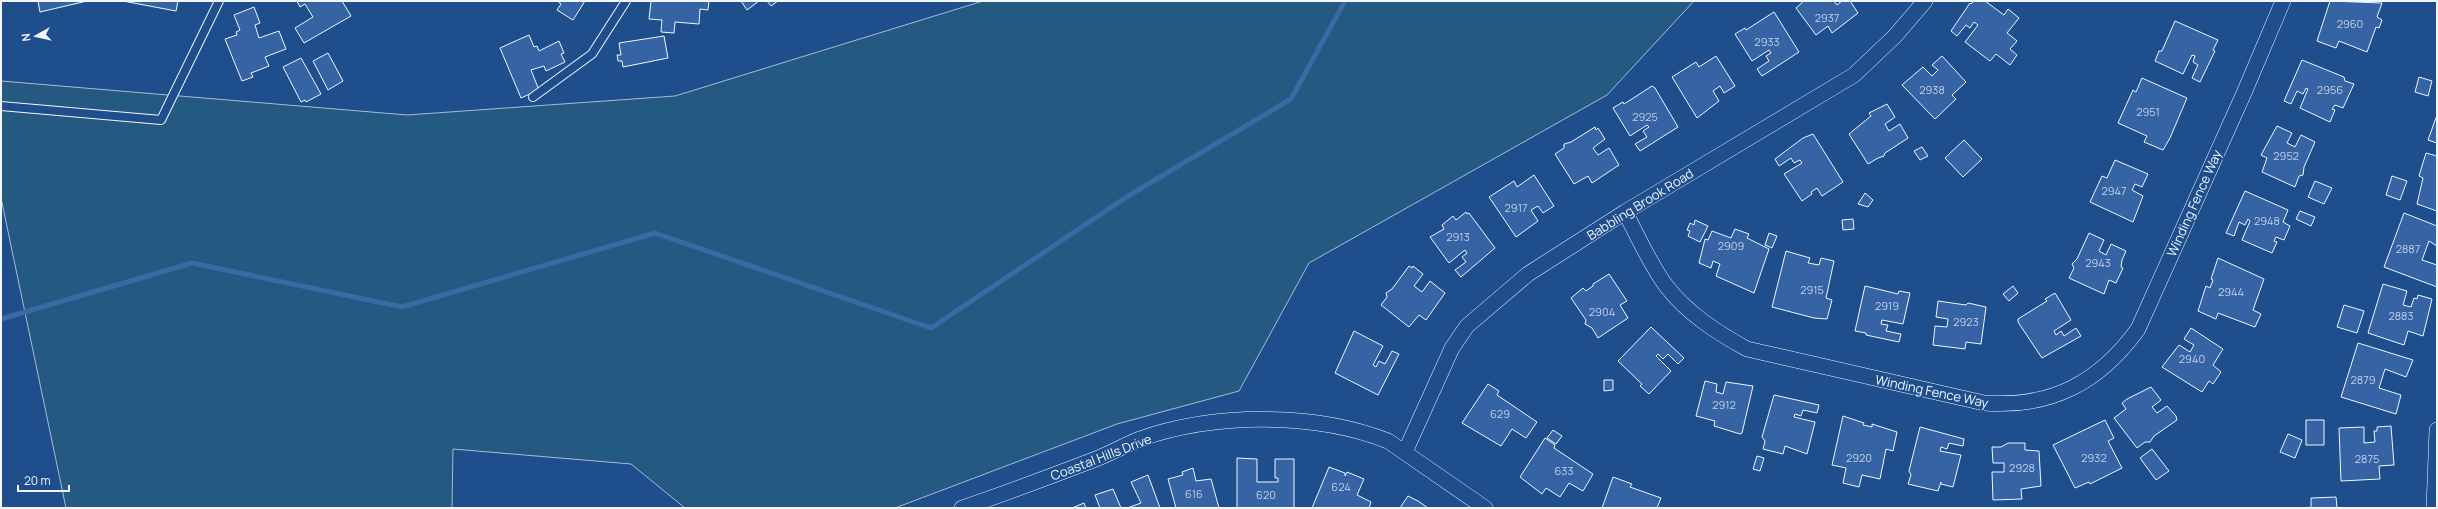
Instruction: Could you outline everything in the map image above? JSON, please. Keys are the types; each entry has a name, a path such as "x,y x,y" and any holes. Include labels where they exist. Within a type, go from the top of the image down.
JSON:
{"street":[{"name":"Babbling Brook Road","path":"1405,452 1452,348 1467,326 1528,274 1625,212 1854,75 1895,36 1924,1"},
{"name":"Winding Fence Way","path":"1625,212 1666,287 1715,331 1747,349 1984,403 2019,404 2053,396 2075,388 2095,375 2115,358 2138,329 2244,93 2283,1"},
{"name":"Coastal Hills Drive","path":"962,508 1030,485 1140,439 1211,424 1263,420 1315,423 1372,435 1388,441 1485,508"},
{"path":"2434,508 2437,430"}],"lane":[{"path":"1,106 161,120 219,1"},
{"path":"533,97 592,54 626,1"}],"shaded area":[{"path":"983,1 1694,1 1607,95 1309,263 1239,391 1117,424 895,508 685,508 631,464 453,449 452,508 66,508 1,198 1,81 407,115 675,96"}],"building":[{"path":"38,1 87,1 40,12"},
{"path":"123,1 178,1 176,11"},
{"path":"297,1 342,1 351,16 304,43 295,28 313,17 305,4 300,7"},
{"path":"557,1 585,1 573,20 557,10 561,4"},
{"path":"651,1 709,1 708,10 700,9 699,24 675,22 674,33 661,32 662,20 649,19"},
{"path":"741,1 759,1 747,10"},
{"path":"767,1 778,1 771,6"},
{"path":"1804,1 1834,1 1837,5 1842,1 1850,1 1858,13 1832,33 1828,26 1816,35 1796,8"},
{"path":"1974,1 1985,1 2004,15 2008,9 2019,18 2007,33 2017,41 2010,49 2017,55 2010,65 1996,54 1990,61 1965,42 1978,25 1974,22 1970,28 1966,25 1957,36 1951,31 1970,3 1971,4"},
{"path":"2330,1 2382,3 2377,17 2382,20 2379,28 2376,27 2367,52 2339,41 2336,48 2317,41"},
{"path":"254,7 260,23 255,25 259,38 279,31 286,49 265,57 269,66 251,73 253,77 242,81 225,39 237,35 236,32 240,30 234,15"},
{"path":"1774,12 1799,52 1762,76 1757,69 1769,61 1766,56 1771,53 1769,50 1752,61 1735,34 1745,28 1746,30"},
{"path":"2175,21 2218,40 2213,50 2215,51 2200,82 2192,78 2198,65 2193,62 2195,56 2192,55 2183,74 2155,61 2159,51 2162,51"},
{"path":"529,35 534,47 537,46 539,51 559,41 564,53 561,54 565,62 546,71 544,66 531,70 539,90 521,98 500,48"},
{"path":"664,36 668,58 623,67 622,61 618,61 617,55 621,55 619,43"},
{"path":"328,53 343,81 328,90 313,61"},
{"path":"1716,56 1735,86 1724,93 1720,86 1713,91 1719,101 1697,118 1672,77 1696,62 1699,67"},
{"path":"1942,56 1966,82 1952,95 1956,99 1935,119 1902,85 1923,67 1932,76 1938,70 1932,65"},
{"path":"301,58 321,94 306,102 305,100 301,102 283,67"},
{"path":"2302,60 2344,77 2345,81 2354,84 2343,108 2335,105 2332,109 2335,110 2330,122 2300,108 2308,89 2306,88 2303,94 2297,91 2291,104 2284,101"},
{"path":"2419,77 2432,81 2428,96 2415,92"},
{"path":"2142,78 2187,98 2170,138 2163,150 2144,142 2147,136 2118,123 2133,90 2136,92"},
{"path":"1652,86 1655,88 1678,127 1640,151 1635,144 1647,137 1643,131 1649,127 1647,125 1630,136 1613,108 1623,102 1624,104"},
{"path":"1887,104 1895,117 1885,124 1889,131 1900,124 1908,138 1885,153 1884,156 1868,164 1849,134 1871,116 1869,113"},
{"path":"2437,115 2437,143 2428,140"},
{"path":"2277,126 2292,133 2287,143 2295,147 2301,135 2315,142 2304,167 2303,175 2299,176 2295,187 2262,172 2267,158 2261,155"},
{"path":"1595,127 1596,130 1598,128 1605,139 1593,148 1598,155 1609,148 1619,165 1592,183 1588,176 1574,184 1555,154 1564,148 1564,144 1571,142"},
{"path":"1813,134 1843,182 1822,196 1817,188 1811,192 1812,194 1802,201 1784,174 1802,163 1800,160 1794,163 1791,158 1779,166 1775,159 1803,138"},
{"path":"1964,140 1982,159 1963,177 1945,158"},
{"path":"1922,147 1928,156 1920,160 1914,151"},
{"path":"2426,153 2437,156 2437,211 2417,204 2423,178 2419,176"},
{"path":"2115,160 2148,174 2142,187 2135,184 2132,190 2143,196 2133,222 2090,202 2102,176 2107,178"},
{"path":"1534,175 1554,206 1543,213 1538,206 1531,210 1538,221 1516,237 1489,197 1514,181 1517,187"},
{"path":"2392,176 2407,181 2400,200 2386,195"},
{"path":"2315,181 2332,188 2324,204 2308,197"},
{"path":"2245,191 2288,210 2283,222 2290,226 2284,240 2276,237 2274,241 2277,242 2272,253 2242,240 2250,221 2248,219 2245,225 2239,222 2234,236 2226,233"},
{"path":"1865,193 1873,200 1868,207 1858,204"},
{"path":"2300,211 2315,217 2311,226 2296,219"},
{"path":"1466,212 1467,214 1469,213 1495,248 1461,277 1455,270 1466,262 1462,257 1467,253 1465,250 1449,263 1430,237 1444,229 1442,225 1453,216 1456,220"},
{"path":"2404,213 2437,226 2437,246 2429,241 2422,260 2437,265 2437,287 2384,267"},
{"path":"1853,219 1854,229 1843,230 1842,220"},
{"path":"1695,220 1708,226 1700,242 1688,236 1690,231 1687,230 1690,223 1694,225"},
{"path":"1735,229 1749,234 1747,238 1769,249 1754,293 1716,276 1720,264 1713,261 1711,268 1699,263 1705,239 1708,240 1712,231 1731,238"},
{"path":"1769,233 1777,236 1772,248 1765,245"},
{"path":"2089,233 2104,240 2099,251 2106,255 2111,244 2126,251 2122,260 2121,267 2123,268 2116,283 2109,280 2104,294 2069,278 2074,268 2072,264 2077,259"},
{"path":"1786,251 1810,258 1808,263 1819,265 1821,258 1834,261 1826,298 1832,300 1827,319 1814,318 1772,307"},
{"path":"2218,258 2264,279 2253,310 2261,314 2255,327 2218,313 2216,319 2198,311 2206,286 2210,288 2213,280 2211,279"},
{"path":"1409,266 1412,268 1413,266 1423,274 1414,286 1422,292 1430,281 1445,293 1426,320 1419,315 1409,327 1381,305 1387,297 1386,293 1392,289"},
{"path":"1609,274 1627,301 1620,305 1628,318 1598,338 1592,328 1585,324 1586,320 1571,298 1583,288 1586,291 1593,286 1593,284"},
{"path":"2383,284 2407,291 2403,305 2411,307 2414,298 2417,299 2418,295 2432,299 2423,336 2408,331 2404,345 2368,333"},
{"path":"1865,286 1898,294 1899,291 1910,293 1903,324 1882,320 1881,324 1888,325 1886,331 1901,334 1899,342 1866,335 1866,333 1855,331"},
{"path":"2013,286 2018,293 2009,301 2003,294"},
{"path":"2055,293 2071,320 2054,331 2056,335 2061,331 2064,336 2076,328 2081,336 2042,358 2018,322 2018,319 2047,301 2045,299"},
{"path":"1938,301 1966,305 1968,303 1986,307 1981,344 1966,342 1965,349 1933,345 1935,326 1947,327 1948,319 1936,317"},
{"path":"2344,305 2364,311 2357,333 2337,327"},
{"path":"1651,327 1684,358 1678,364 1668,354 1663,359 1658,354 1656,356 1671,371 1649,394 1640,386 1642,384 1618,361"},
{"path":"2191,328 2223,349 2213,365 2221,372 2213,384 2209,381 2202,392 2162,367 2179,345 2190,352 2194,345 2184,339"},
{"path":"1354,331 1383,346 1373,365 1376,367 1379,361 1385,364 1392,351 1399,354 1378,395 1335,373"},
{"path":"2358,343 2413,360 2406,377 2385,369 2379,388 2401,395 2396,414 2341,397"},
{"path":"1604,380 1613,380 1613,390 1604,391"},
{"path":"1705,381 1717,384 1716,392 1723,394 1726,382 1753,386 1742,433 1740,434 1714,426 1715,421 1696,416"},
{"path":"1488,384 1499,391 1497,395 1537,422 1526,438 1512,429 1501,446 1462,423"},
{"path":"2151,387 2161,400 2152,407 2157,413 2167,406 2176,416 2177,420 2154,436 2150,442 2145,442 2137,448 2114,418 2126,409 2122,403"},
{"path":"1774,395 1819,405 1817,413 1803,410 1801,416 1795,414 1794,417 1815,422 1807,454 1785,446 1783,454 1763,449 1765,441 1762,437"},
{"path":"1843,416 1864,423 1863,425 1872,427 1872,424 1897,432 1893,451 1886,449 1880,479 1862,475 1859,487 1843,483 1846,468 1832,465"},
{"path":"2105,420 2114,438 2108,441 2122,468 2090,484 2089,482 2075,488 2053,445"},
{"path":"2306,420 2324,420 2324,445 2306,445"},
{"path":"2391,426 2394,465 2379,466 2380,479 2341,481 2339,428 2364,427 2364,443 2375,442 2374,431 2377,431 2377,427"},
{"path":"1920,427 1964,439 1963,446 1949,443 1947,449 1941,447 1940,451 1961,455 1953,487 1941,484 1941,482 1938,491 1908,484 1911,475 1909,471"},
{"path":"1553,430 1562,436 1556,444 1547,438"},
{"path":"2288,434 2302,440 2295,458 2280,452"},
{"path":"1545,438 1555,445 1554,448 1593,474 1583,491 1569,483 1560,497 1546,488 1542,494 1520,477"},
{"path":"2008,443 2025,443 2025,450 2039,451 2041,486 2021,489 2022,499 1993,500 1992,472 2004,472 2004,463 1993,463 1992,447 2001,447"},
{"path":"2152,449 2169,471 2156,480 2140,458"},
{"path":"1757,456 1764,458 1760,471 1753,469"},
{"path":"1237,458 1257,459 1257,482 1278,482 1278,478 1275,478 1275,459 1294,459 1294,508 1237,508"},
{"path":"1329,467 1345,473 1345,476 1347,472 1364,479 1357,495 1371,502 1369,508 1312,508"},
{"path":"1193,468 1196,481 1211,479 1219,508 1176,508 1168,479 1183,475 1182,472"},
{"path":"1148,475 1160,508 1127,508 1141,503 1131,482"},
{"path":"1613,477 1632,484 1630,487 1661,498 1657,508 1602,508"},
{"path":"1113,489 1121,508 1100,508 1095,495"},
{"path":"1408,496 1418,501 1428,508 1400,508"},
{"path":"2336,497 2337,508 2311,508 2311,498"},
{"path":"1084,503 1086,508 1072,508"}],"waterway":[{"path":"1,319 192,263 402,307 655,233 931,328 1128,196 1291,99 1345,1"}]}
